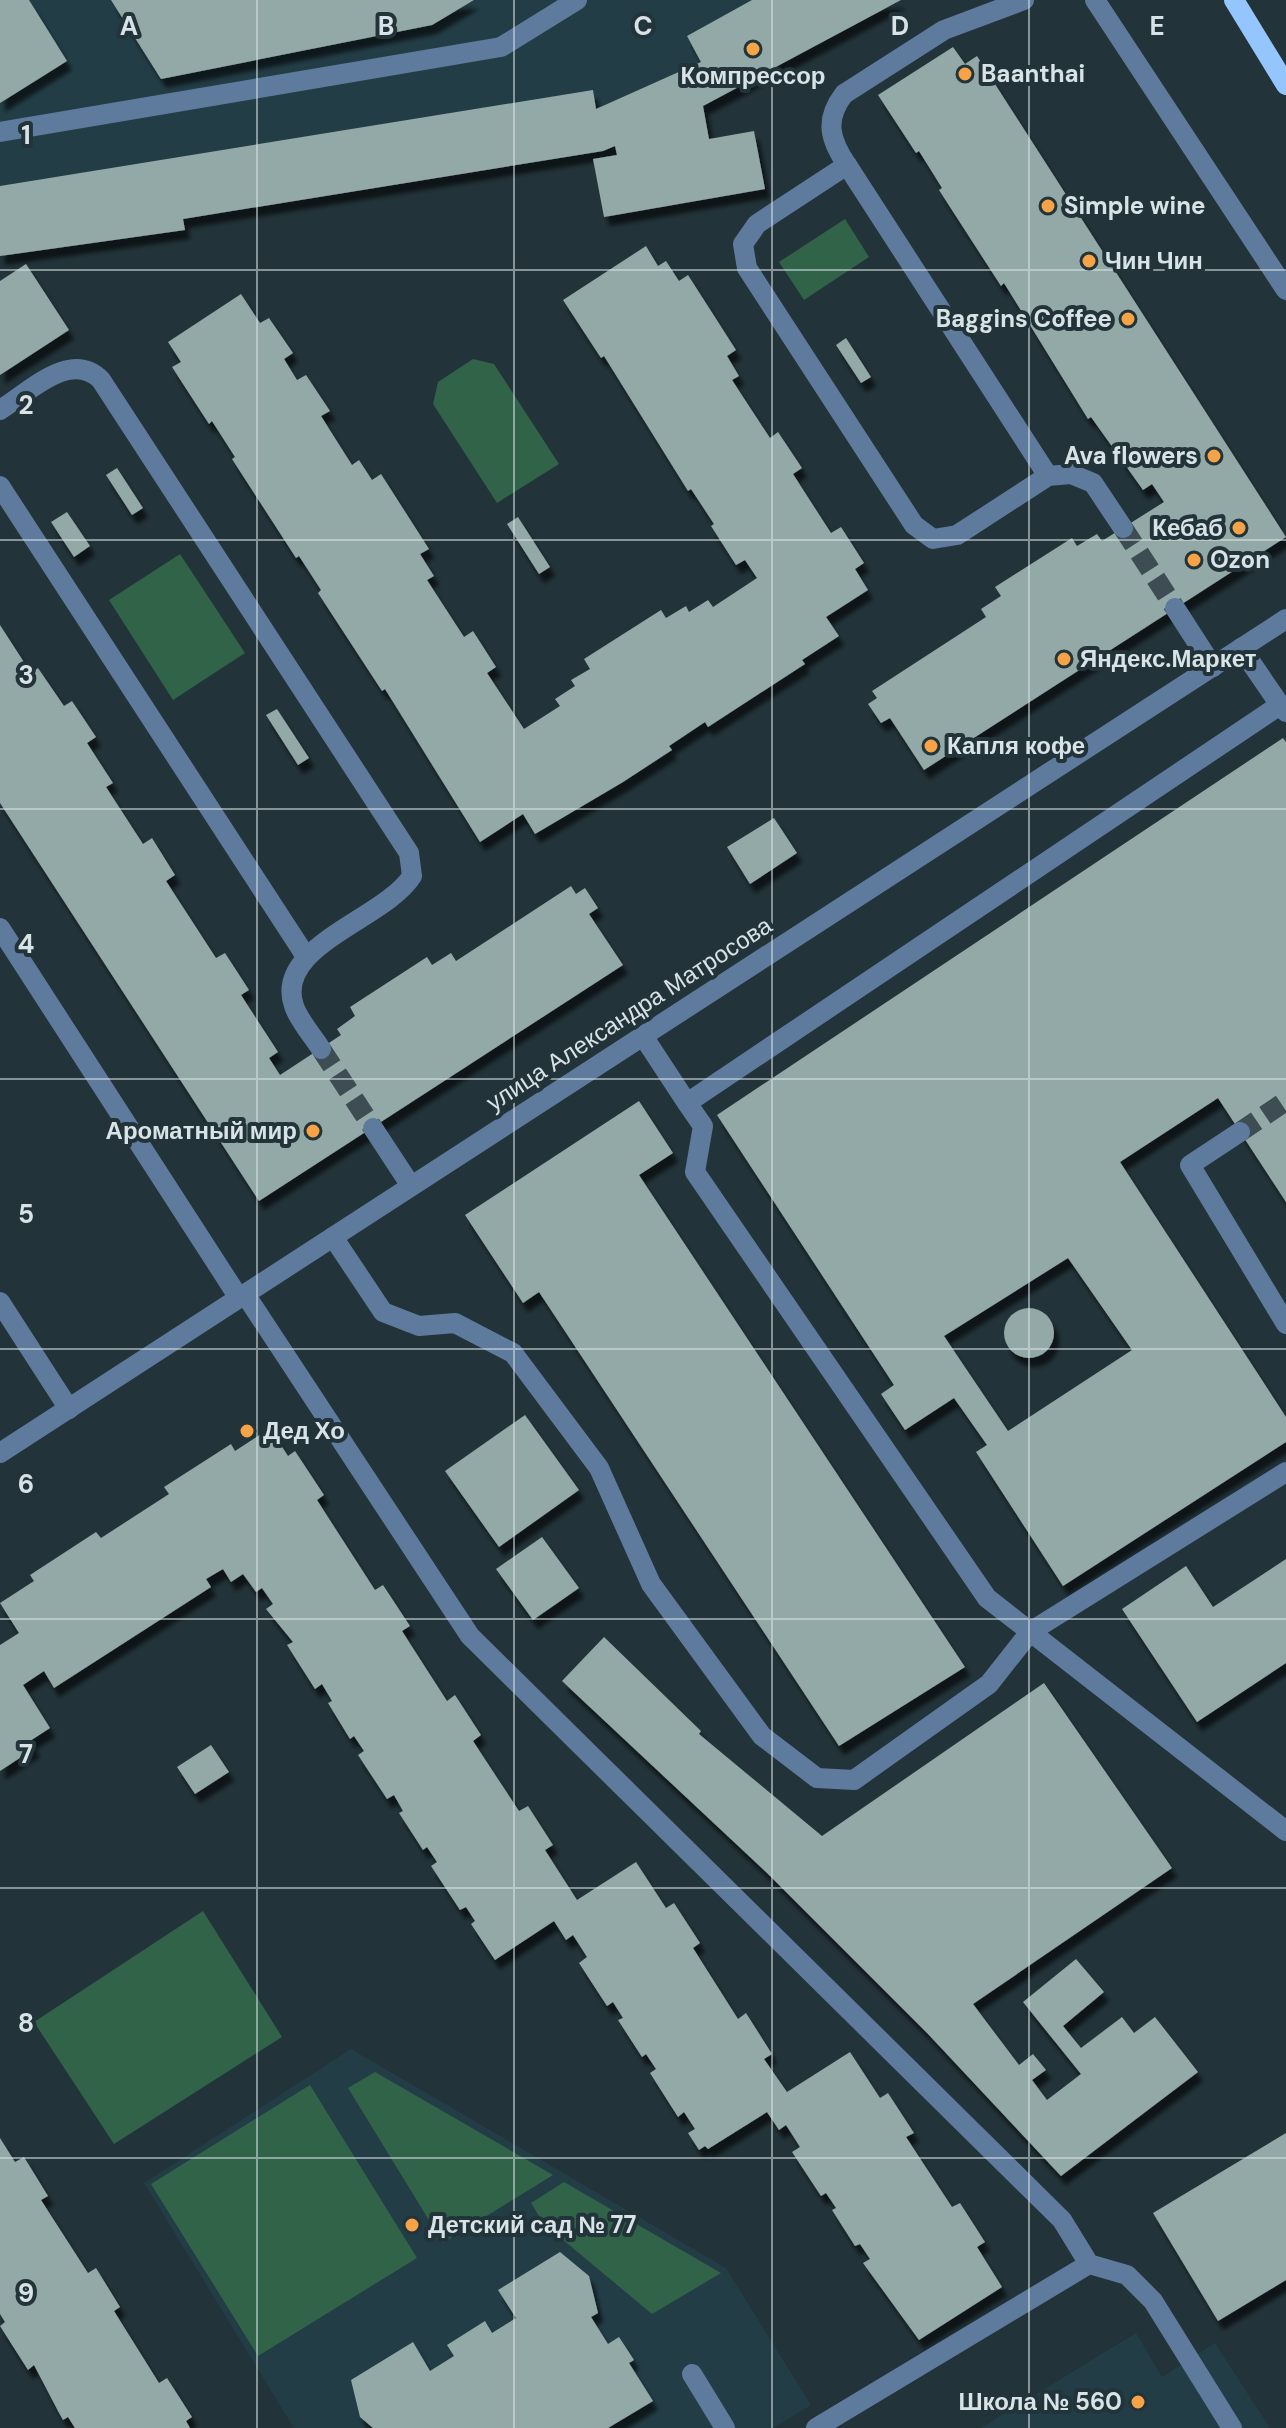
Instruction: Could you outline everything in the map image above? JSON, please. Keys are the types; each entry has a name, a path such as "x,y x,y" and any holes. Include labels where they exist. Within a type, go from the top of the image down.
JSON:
{"main road":[{"path":"1234,0 1286,85"}],"street":[{"path":"0,132 501,47 577,0"},
{"path":"1024,0 944,30 844,94 833,109 830,126 833,145 1048,476"},
{"path":"1095,0 1286,290"},
{"path":"847,165 757,224 743,244 747,268 914,525 933,539 957,535 1048,476 1071,474 1093,483 1123,528"},
{"path":"0,410 61,371 76,366 90,369 101,380 409,853 412,876 401,894 305,955 291,979 294,1006 321,1049"},
{"path":"0,486 305,955"},
{"path":"1175,608 1213,667"},
{"name":"улица Александра Матросова","path":"0,1453 1286,619"},
{"path":"687,1103 1283,708 1241,648"},
{"path":"0,928 470,1636 1062,2220 1089,2264 1127,2275 1153,2301 1232,2428"},
{"path":"643,1036 703,1126 695,1172 987,1598 1286,1831"},
{"path":"373,1128 411,1186"},
{"path":"1240,1132 1190,1165 1286,1324"},
{"path":"333,1237 383,1312 419,1326 455,1323 513,1353 599,1468 651,1584 762,1736 817,1778 854,1780 989,1684 1030,1632 1286,1472"},
{"path":"0,1302 69,1409"},
{"path":"816,2428 1089,2264"},
{"path":"692,2374 725,2428"}],"shaded area":[{"path":"0,0 901,0 720,98 603,151 184,219 185,230 0,256"},
{"name":"Детский сад № 77","path":"351,2049 726,2268 811,2405 773,2428 294,2428 144,2183"},
{"name":"Школа № 560","path":"1136,2333 1162,2377 1215,2343 1270,2428 981,2428"}],"green space":[{"path":"845,219 869,257 804,300 779,262"},
{"path":"473,359 494,364 559,464 497,503 433,404 438,382"},
{"path":"180,554 245,653 173,700 109,600"},
{"path":"203,1911 282,2037 114,2144 34,2022"},
{"path":"375,2072 553,2175 443,2243 348,2088"},
{"path":"310,2085 417,2258 258,2356 151,2184"},
{"path":"564,2182 721,2273 652,2314 544,2224 531,2203"}],"building":[{"path":"0,0 29,0 67,61 0,103"},
{"path":"111,0 474,0 432,25 161,79"},
{"path":"752,0 901,0 703,106 709,139 754,131 765,189 604,217 593,159 617,155 615,146 603,151 183,219 185,230 0,256 0,186 593,90 596,109 701,62 687,36"},
{"path":"953,47 965,64 977,56 1286,537 924,770 890,718 881,723 868,704 877,698 872,691 986,617 981,609 1001,596 995,587 1072,538 1077,546 1097,534 1102,541 1164,502 1152,484 1143,490 1091,417 1088,419 1004,283 1001,286 939,190 942,188 919,151 916,153 878,95"},
{"path":"646,246 658,266 666,261 679,281 688,275 736,350 727,356 739,376 732,380 770,438 778,432 802,468 793,474 831,533 841,527 864,563 855,569 868,590 826,617 839,636 802,660 805,664 708,727 705,722 669,746 672,750 535,834 523,814 480,842 385,689 382,691 318,593 321,590 299,556 296,558 232,459 235,457 212,421 209,424 172,367 181,362 168,342 241,294 260,323 269,318 293,353 284,359 297,380 306,375 330,411 321,416 352,465 359,460 372,480 381,474 429,549 420,554 434,576 427,580 464,637 473,631 496,667 487,673 524,729 560,706 555,699 575,686 571,680 590,669 584,659 661,610 666,618 686,606 689,612 708,600 713,607 757,578 745,560 736,565 711,526 714,524 691,489 688,491 604,356 601,358 563,300"},
{"path":"26,264 69,330 0,375 0,281"},
{"path":"846,338 871,377 861,383 836,345"},
{"path":"117,468 143,508 132,515 106,475"},
{"path":"67,512 90,546 74,557 51,522"},
{"path":"518,517 550,567 539,574 507,524"},
{"path":"0,625 31,673 38,668 64,706 72,701 96,737 87,743 113,783 106,787 143,844 152,838 175,875 166,881 216,958 225,953 249,990 241,995 278,1052 269,1058 280,1075 341,1035 337,1029 355,1016 350,1007 427,957 432,965 451,953 456,961 571,886 576,894 585,888 598,908 589,914 623,965 259,1201 0,803"},
{"path":"277,709 309,758 298,765 266,715"},
{"path":"1283,738 1286,742 1286,1202 1218,1098 1120,1162 1286,1417 1286,1442 1063,1586 976,1452 987,1445 954,1398 905,1430 881,1394 894,1385 717,1115","holes":["1068,1258 1132,1350 1008,1431 944,1336"]},
{"path":"774,818 797,853 750,884 727,847"},
{"path":"639,1101 673,1153 639,1175 965,1667 839,1746 539,1292 523,1303 465,1215"},
{"path":"1029,1308 1047,1315 1054,1333 1047,1351 1029,1358 1011,1351 1004,1333 1011,1315"},
{"path":"525,1415 579,1490 499,1547 445,1471"},
{"path":"270,1428 288,1456 295,1451 324,1495 317,1500 375,1590 383,1585 410,1626 402,1631 447,1701 455,1695 481,1735 473,1741 519,1811 528,1806 553,1845 545,1850 577,1900 636,1862 666,1908 674,1903 700,1943 693,1948 738,2019 746,2013 772,2054 764,2059 787,2092 850,2052 880,2098 888,2093 914,2133 906,2137 952,2207 960,2203 985,2242 977,2247 1002,2287 919,2340 863,2263 870,2259 860,2244 855,2246 832,2210 836,2208 826,2193 821,2196 792,2152 800,2147 786,2125 779,2130 767,2112 708,2149 705,2146 699,2150 688,2133 695,2129 684,2112 678,2117 650,2073 656,2069 646,2054 642,2057 618,2020 623,2018 613,2002 607,2006 579,1963 587,1957 573,1935 566,1940 554,1921 495,1960 471,1924 475,1921 466,1907 460,1910 431,1866 437,1862 427,1847 423,1850 399,1813 403,1811 394,1795 387,1799 358,1755 364,1751 354,1736 350,1739 328,1703 332,1701 322,1684 315,1689 287,1645 293,1642 266,1609 273,1604 262,1588 256,1592 243,1574 231,1582 223,1569 206,1579 211,1587 54,1688 44,1671 23,1685 50,1728 30,1741 35,1748 0,1771 0,1645 19,1633 0,1603 34,1581 30,1575 96,1532 101,1538 169,1494 164,1487 231,1444 235,1451"},
{"path":"542,1537 579,1588 533,1620 496,1569"},
{"path":"1286,1559 1286,1663 1197,1722 1122,1609 1186,1566 1213,1607"},
{"path":"604,1637 701,1731 699,1734 822,1836 1044,1683 1172,1868 973,2004 1019,2065 1033,2054 1046,2070 1032,2080 1047,2100 1081,2074 1023,2002 1076,1959 1104,1992 1063,2026 1081,2048 1122,2017 1134,2033 1155,2017 1198,2072 1061,2176 928,2034 767,1873 562,1681"},
{"path":"211,1745 229,1772 195,1794 177,1767"},
{"path":"1286,2133 1286,2280 1218,2321 1153,2213"},
{"path":"0,2138 15,2162 24,2157 48,2196 41,2200 88,2273 96,2268 120,2307 114,2311 159,2383 167,2378 192,2417 186,2421 190,2428 75,2428 68,2417 63,2420 34,2365 28,2370 0,2326 5,2322 0,2314"},
{"path":"560,2252 589,2276 598,2313 591,2317 608,2344 619,2337 634,2360 629,2363 653,2401 608,2428 373,2428 360,2417 351,2380 413,2342 430,2371 454,2356 447,2345 485,2321 492,2333 516,2318 498,2290"}],"tunnel":[{"path":"1123,528 1175,608"},
{"path":"321,1049 373,1128"},
{"path":"1240,1132 1286,1101"}],"place":[{"name":"Компрессор","path":"753,49"},
{"name":"Baanthai","path":"965,74"},
{"name":"Simple wine","path":"1048,206"},
{"name":"Чин Чин","path":"1089,261"},
{"name":"Baggins Coffee","path":"1128,319"},
{"name":"Ava flowers","path":"1214,456"},
{"name":"Кебаб","path":"1239,528"},
{"name":"Ozon","path":"1194,560"},
{"name":"Яндекс.Маркет","path":"1064,659"},
{"name":"Капля кофе","path":"931,746"},
{"name":"Ароматный мир","path":"313,1131"},
{"name":"Дед Хо","path":"247,1431"},
{"name":"Детский сад № 77","path":"412,2225"},
{"name":"Школа № 560","path":"1138,2402"}]}
